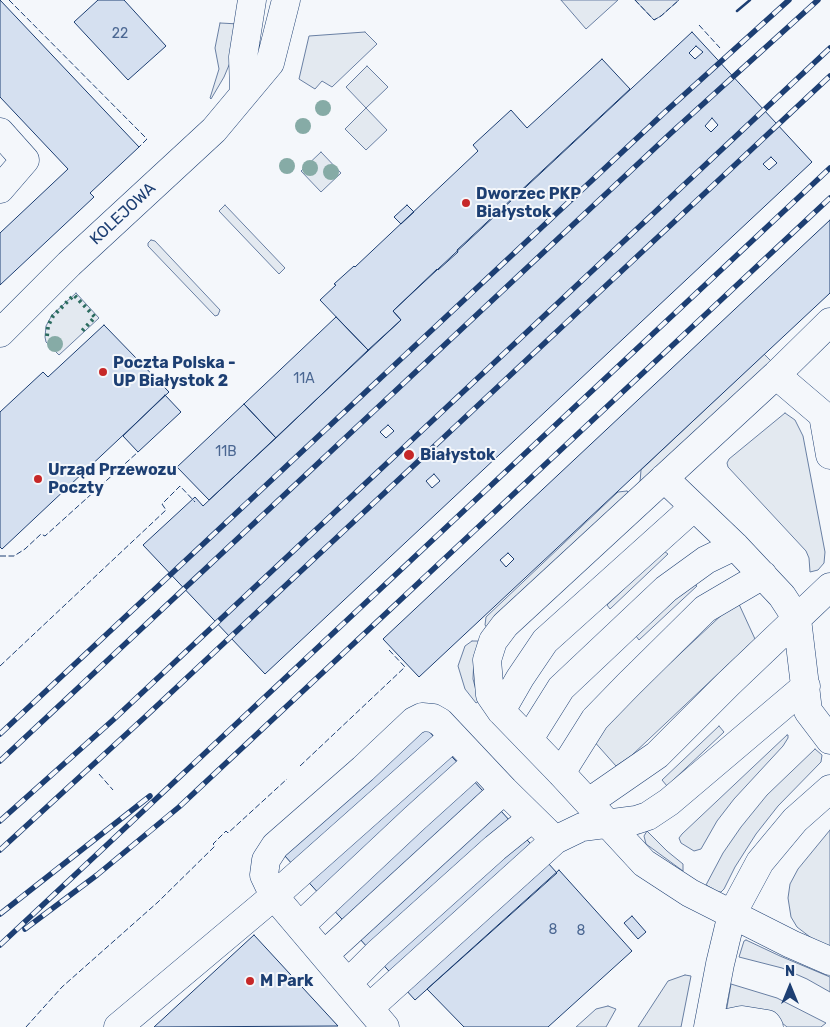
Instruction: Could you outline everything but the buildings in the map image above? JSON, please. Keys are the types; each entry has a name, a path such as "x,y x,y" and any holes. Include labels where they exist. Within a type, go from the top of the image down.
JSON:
{"street":[{"path":"244,94 243,57 252,0"},
{"name":"KOLEJOWA","path":"0,333 70,264 214,130 270,63 286,0"},
{"path":"0,132 24,160 0,189"},
{"path":"830,322 776,375 506,625 493,641 486,660 490,695 501,711 589,802 644,863 690,893 791,944 830,961"},
{"path":"776,375 823,415 830,455"},
{"path":"664,478 735,546 782,596 796,619 808,711 830,740"},
{"path":"501,711 545,641 694,506"},
{"path":"529,739 561,688 666,589 706,560 735,546"},
{"path":"561,773 595,719 628,685 705,610 763,575"},
{"path":"589,802 657,755 830,587"},
{"path":"555,840 504,790 440,722 433,718 422,717 414,721 275,846 266,860 264,875 274,896 377,1018 555,840 582,827 636,820 648,816 670,802 806,686"},
{"path":"118,1027 274,896 453,737"},
{"path":"300,926 477,762"},
{"path":"770,1027 767,1024 742,1020 708,1027 732,914 760,862 795,820 830,789"},
{"path":"324,955 504,790"},
{"path":"348,983 378,953 532,818"}],"shaded area":[{"path":"561,0 618,0 586,29"},
{"path":"635,0 679,0 654,20"},
{"path":"220,23 239,24 232,58 224,77 211,99 219,69 215,48"},
{"path":"365,32 377,44 332,87 322,81 315,89 299,79 309,36"},
{"path":"367,66 388,87 366,108 346,87"},
{"path":"366,108 387,130 366,150 345,129"},
{"path":"321,152 341,173 321,192 301,171"},
{"path":"225,205 285,268 279,274 219,211"},
{"path":"151,240 155,241 220,310 218,315 215,316 148,246"},
{"path":"76,293 99,318 59,355 46,342 46,326 52,315"},
{"path":"764,354 772,362 640,482 641,470"},
{"path":"785,413 795,420 803,436 825,552 824,563 818,570 810,572 809,558 806,551 728,467 727,463 729,459"},
{"path":"627,491 631,495 488,629 485,625 486,617 618,492"},
{"path":"664,551 668,554 610,609 607,605"},
{"path":"693,583 697,586 639,640 636,636"},
{"path":"738,602 755,639 631,756 616,766 592,739 607,722 727,610"},
{"path":"472,641 479,641 474,658 473,679 479,701 476,703 465,689 458,666 465,646"},
{"path":"719,726 724,732 667,786 662,780"},
{"path":"787,735 788,738 783,746 734,799 717,821 701,849 694,851 681,843 679,838 682,834"},
{"path":"815,749 822,755 821,762 778,806 756,834 735,867 724,889 718,892 706,885 723,853 741,827 767,795"},
{"path":"830,830 830,946 814,940 797,927 791,917 788,898 790,884 798,869"},
{"path":"647,831 683,864 683,871 646,844 644,836"},
{"path":"746,940 830,977 830,992 782,968 739,957"},
{"path":"685,975 691,976 681,1027 638,1027 668,981"},
{"path":"731,984 777,998 826,1023 821,1027 787,1027 771,1014 726,1013"},
{"path":"608,1006 616,1009 606,1027 576,1027 596,1009"}],"railway":[{"path":"0,734 665,112 789,0"},
{"path":"0,761 671,133 818,0"},
{"path":"0,821 113,720 830,48"},
{"path":"0,850 145,717 830,76"},
{"path":"0,945 830,168"},
{"path":"25,929 97,875 179,807 830,198"},
{"path":"0,914 150,796"}],"hedge":[{"path":"47,336 48,326 53,316 74,295 95,317 82,331"}],"fence":[{"path":"9,0 147,139 139,147"},
{"path":"635,0 654,20 679,0"},
{"path":"699,25 720,48"},
{"path":"0,556 14,556 25,549 41,534 45,536 138,452"},
{"path":"0,666 166,510 162,504 180,486 195,502"},
{"path":"389,650 405,667 407,666"},
{"path":"300,766 405,667"},
{"path":"99,774 113,790"},
{"path":"26,1027 62,987 158,902 215,846 213,844 226,831 228,833 287,779"}],"wall":[{"path":"737,11 750,0"}],"place":[{"name":"Dworzec PKP Białystok","path":"466,203"},
{"name":"Poczta Polska - UP Białystok 2","path":"103,372"},
{"name":"Białystok","path":"409,455"},
{"name":"Urząd Przewozu Poczty","path":"38,479"},
{"name":"M Park","path":"250,981"}]}
